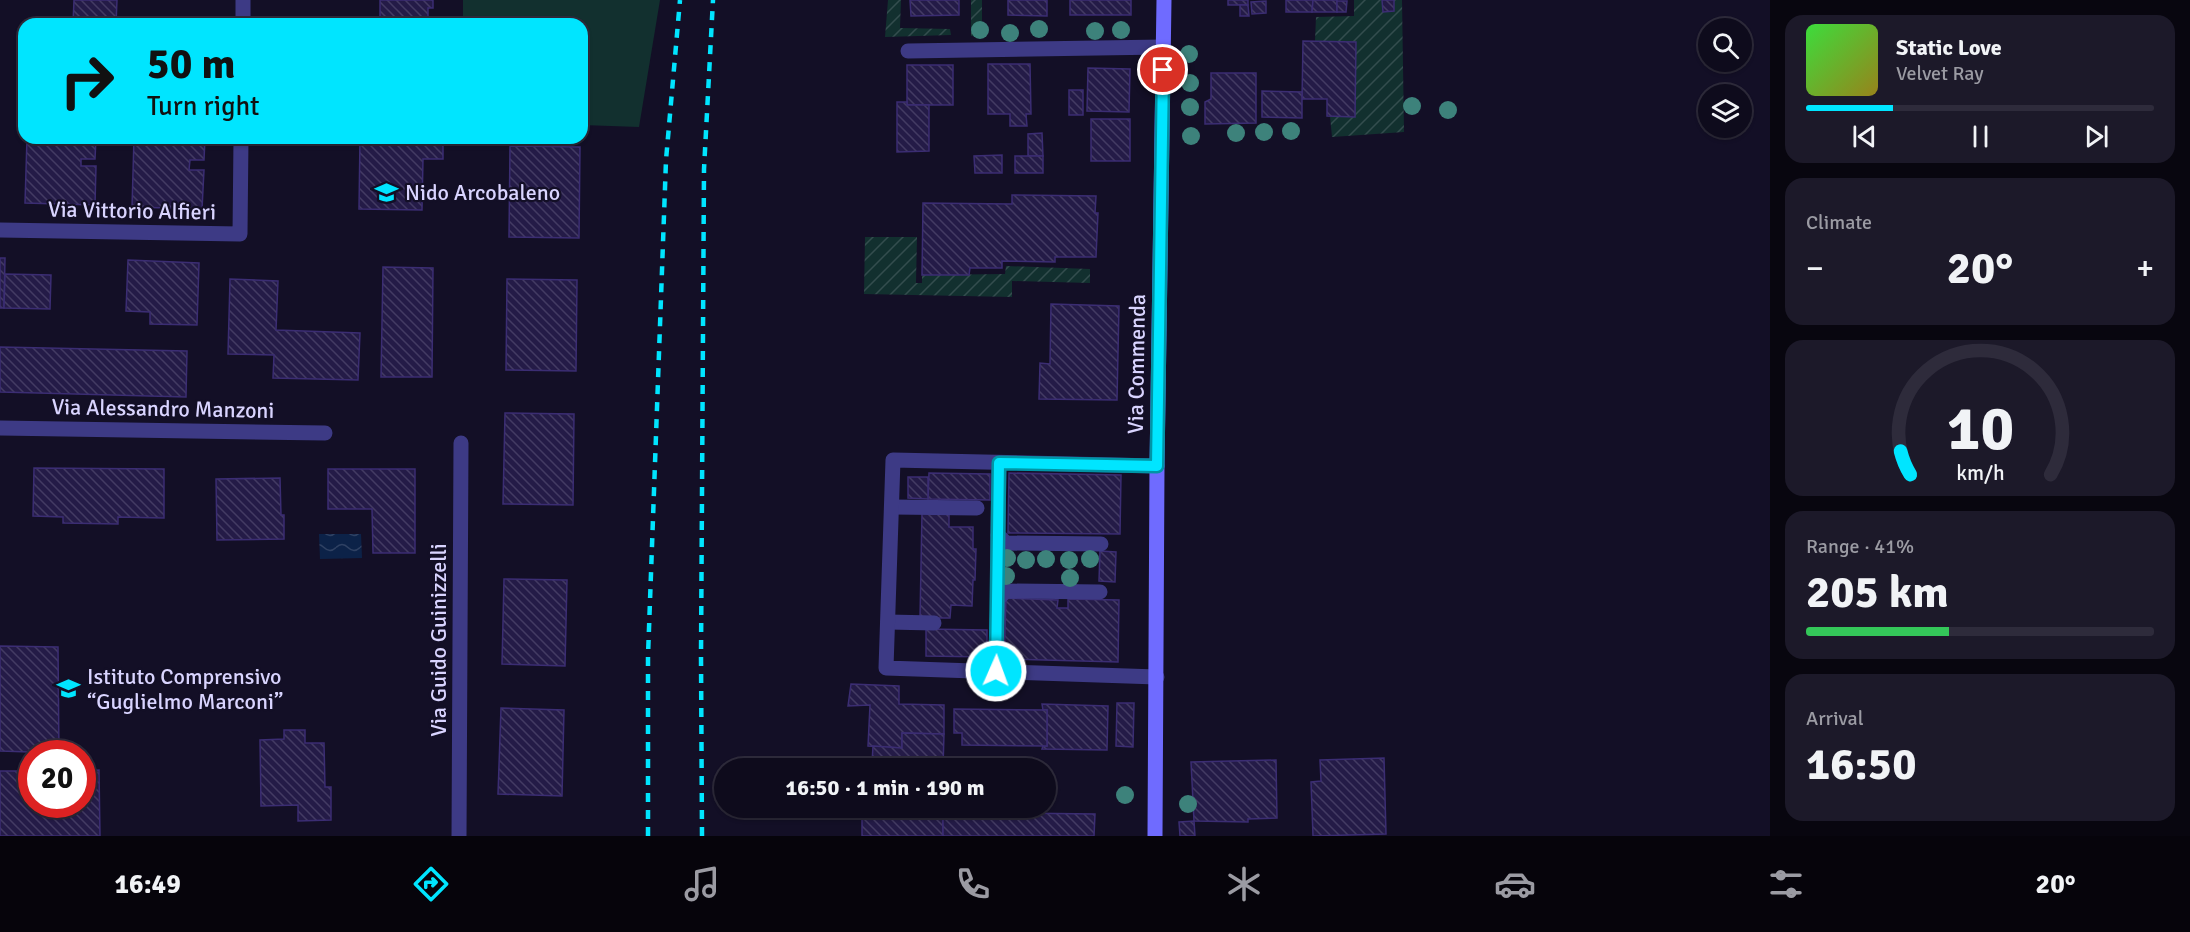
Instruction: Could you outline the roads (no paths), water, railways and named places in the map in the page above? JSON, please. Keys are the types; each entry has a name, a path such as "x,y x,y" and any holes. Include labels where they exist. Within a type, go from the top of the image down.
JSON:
{"street":[{"path":"243,0 243,18"},
{"name":"Via Commenda","path":"1155,836 1157,466 1164,0"},
{"path":"908,51 1164,47"},
{"name":"Via Vittorio Alfieri","path":"0,230 240,234 241,144"},
{"name":"Via Alessandro Manzoni","path":"0,428 325,433"},
{"name":"Via Guido Guinizzelli","path":"459,836 461,444"},
{"path":"1157,466 893,460 886,668 1157,677"},
{"path":"996,671 999,463"},
{"path":"892,507 977,508"},
{"path":"998,535 1006,543 1101,544"},
{"path":"998,598 1006,591 1100,592"},
{"path":"888,622 934,623"}],"water":[{"path":"319,534 361,534 362,558 320,559"}],"railway":[{"path":"648,836 648,656 666,160 680,0"},
{"path":"702,836 704,169 713,0"}],"place":[{"name":"Nido Arcobaleno","path":"387,192"},
{"name":"Istituto Comprensivo “Guglielmo Marconi”","path":"69,689"}]}
